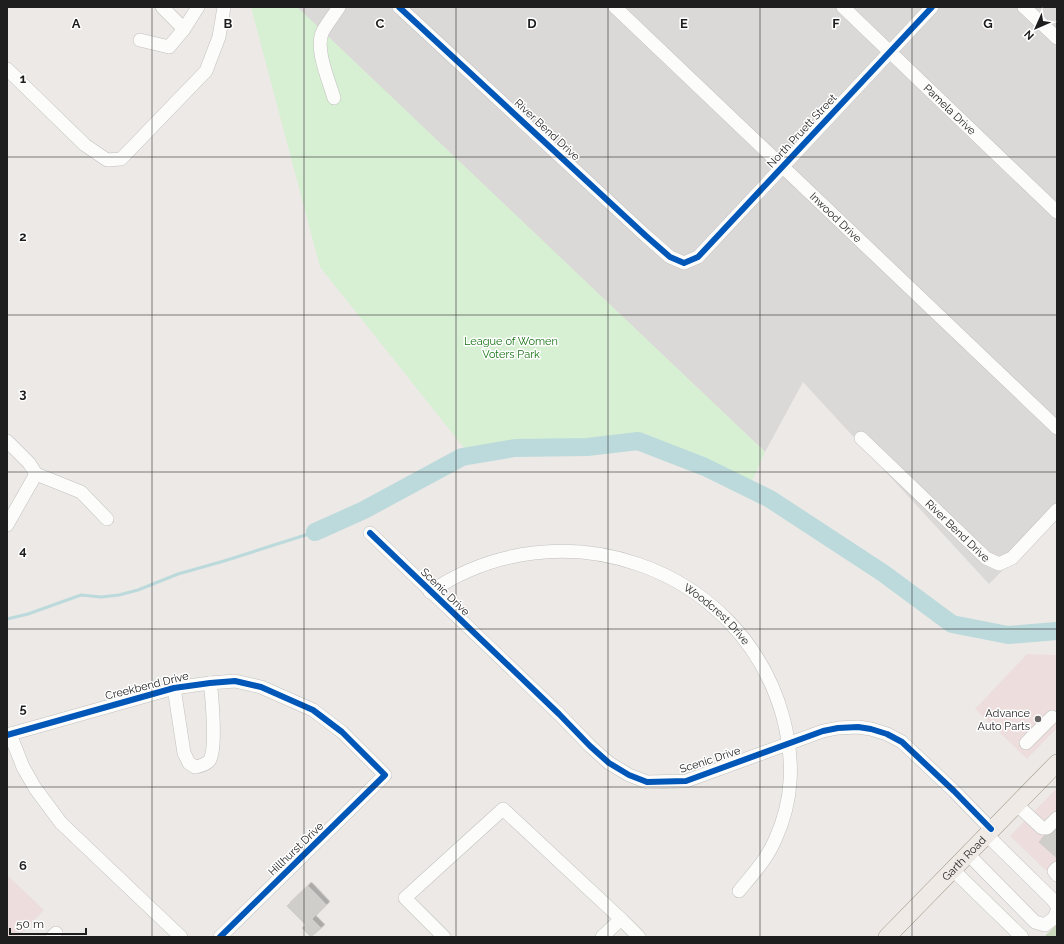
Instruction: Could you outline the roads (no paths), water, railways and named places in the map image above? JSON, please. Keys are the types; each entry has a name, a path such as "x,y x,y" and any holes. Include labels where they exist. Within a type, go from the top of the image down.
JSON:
{"main road":[{"name":"Garth Road","path":"886,937 1057,763"}],"street":[{"path":"162,7 184,29"},
{"path":"140,40 169,47 184,29 198,7"},
{"path":"7,69 85,145 107,160 121,159 206,71 219,37 224,7"},
{"path":"334,98 321,54 320,42 323,31 339,7"},
{"name":"River Bend Drive","path":"399,7 646,236 670,257 684,263"},
{"name":"Inwood Drive","path":"615,7 1057,428"},
{"name":"Pamela Drive","path":"843,7 1057,212"},
{"name":"North Pruett Street","path":"684,263 697,258 932,7"},
{"path":"1024,7 1057,38"},
{"name":"River Bend Drive","path":"861,438 986,558 1000,564 1012,558 1057,510"},
{"path":"7,441 29,463 36,474 81,492 107,519"},
{"path":"7,525 36,474"},
{"name":"Scenic Drive","path":"370,533 559,714 590,746 609,763 629,776 647,782 686,781 823,732 838,728 871,729 887,734 902,742 954,792 1057,906"},
{"name":"Woodcrest Drive","path":"430,592 448,580 489,562 525,554 566,551 605,555 649,568 667,576 699,597 720,614 736,631 756,658 772,686 787,730 791,762 791,783 787,807 775,841 766,857 739,891"},
{"name":"Creekbend Drive","path":"9,735 174,688 235,681 261,687 313,710 342,732 385,775"},
{"name":"Creekbend Drive","path":"174,688 184,753 189,763 195,767 203,766 210,760 213,749 212,698 210,683"},
{"path":"1026,743 1055,717"},
{"path":"9,735 23,767 35,788 61,823 180,937"},
{"name":"Hillhurst Drive","path":"220,937 385,775"},
{"path":"1016,804 1042,828 1047,828 1057,818"},
{"path":"444,937 405,898 503,809 639,937"},
{"path":"967,853 1035,922 1045,924 1054,918 1057,911"},
{"path":"1057,868 1054,871 1057,875"},
{"path":"952,869 1022,937"},
{"path":"602,937 621,920"}],"waterway":[{"path":"315,532 364,510 462,457 515,448 587,447 638,441 705,467 770,499 883,573 952,624 1008,635 1057,631"},
{"path":"7,619 28,614 81,595 101,597 119,595 138,590 178,574 315,532"}],"place":[{"name":"Advance Auto Parts","path":"1038,719"}],"park label":[{"name":"League of Women Voters Park","path":"511,347"}]}
